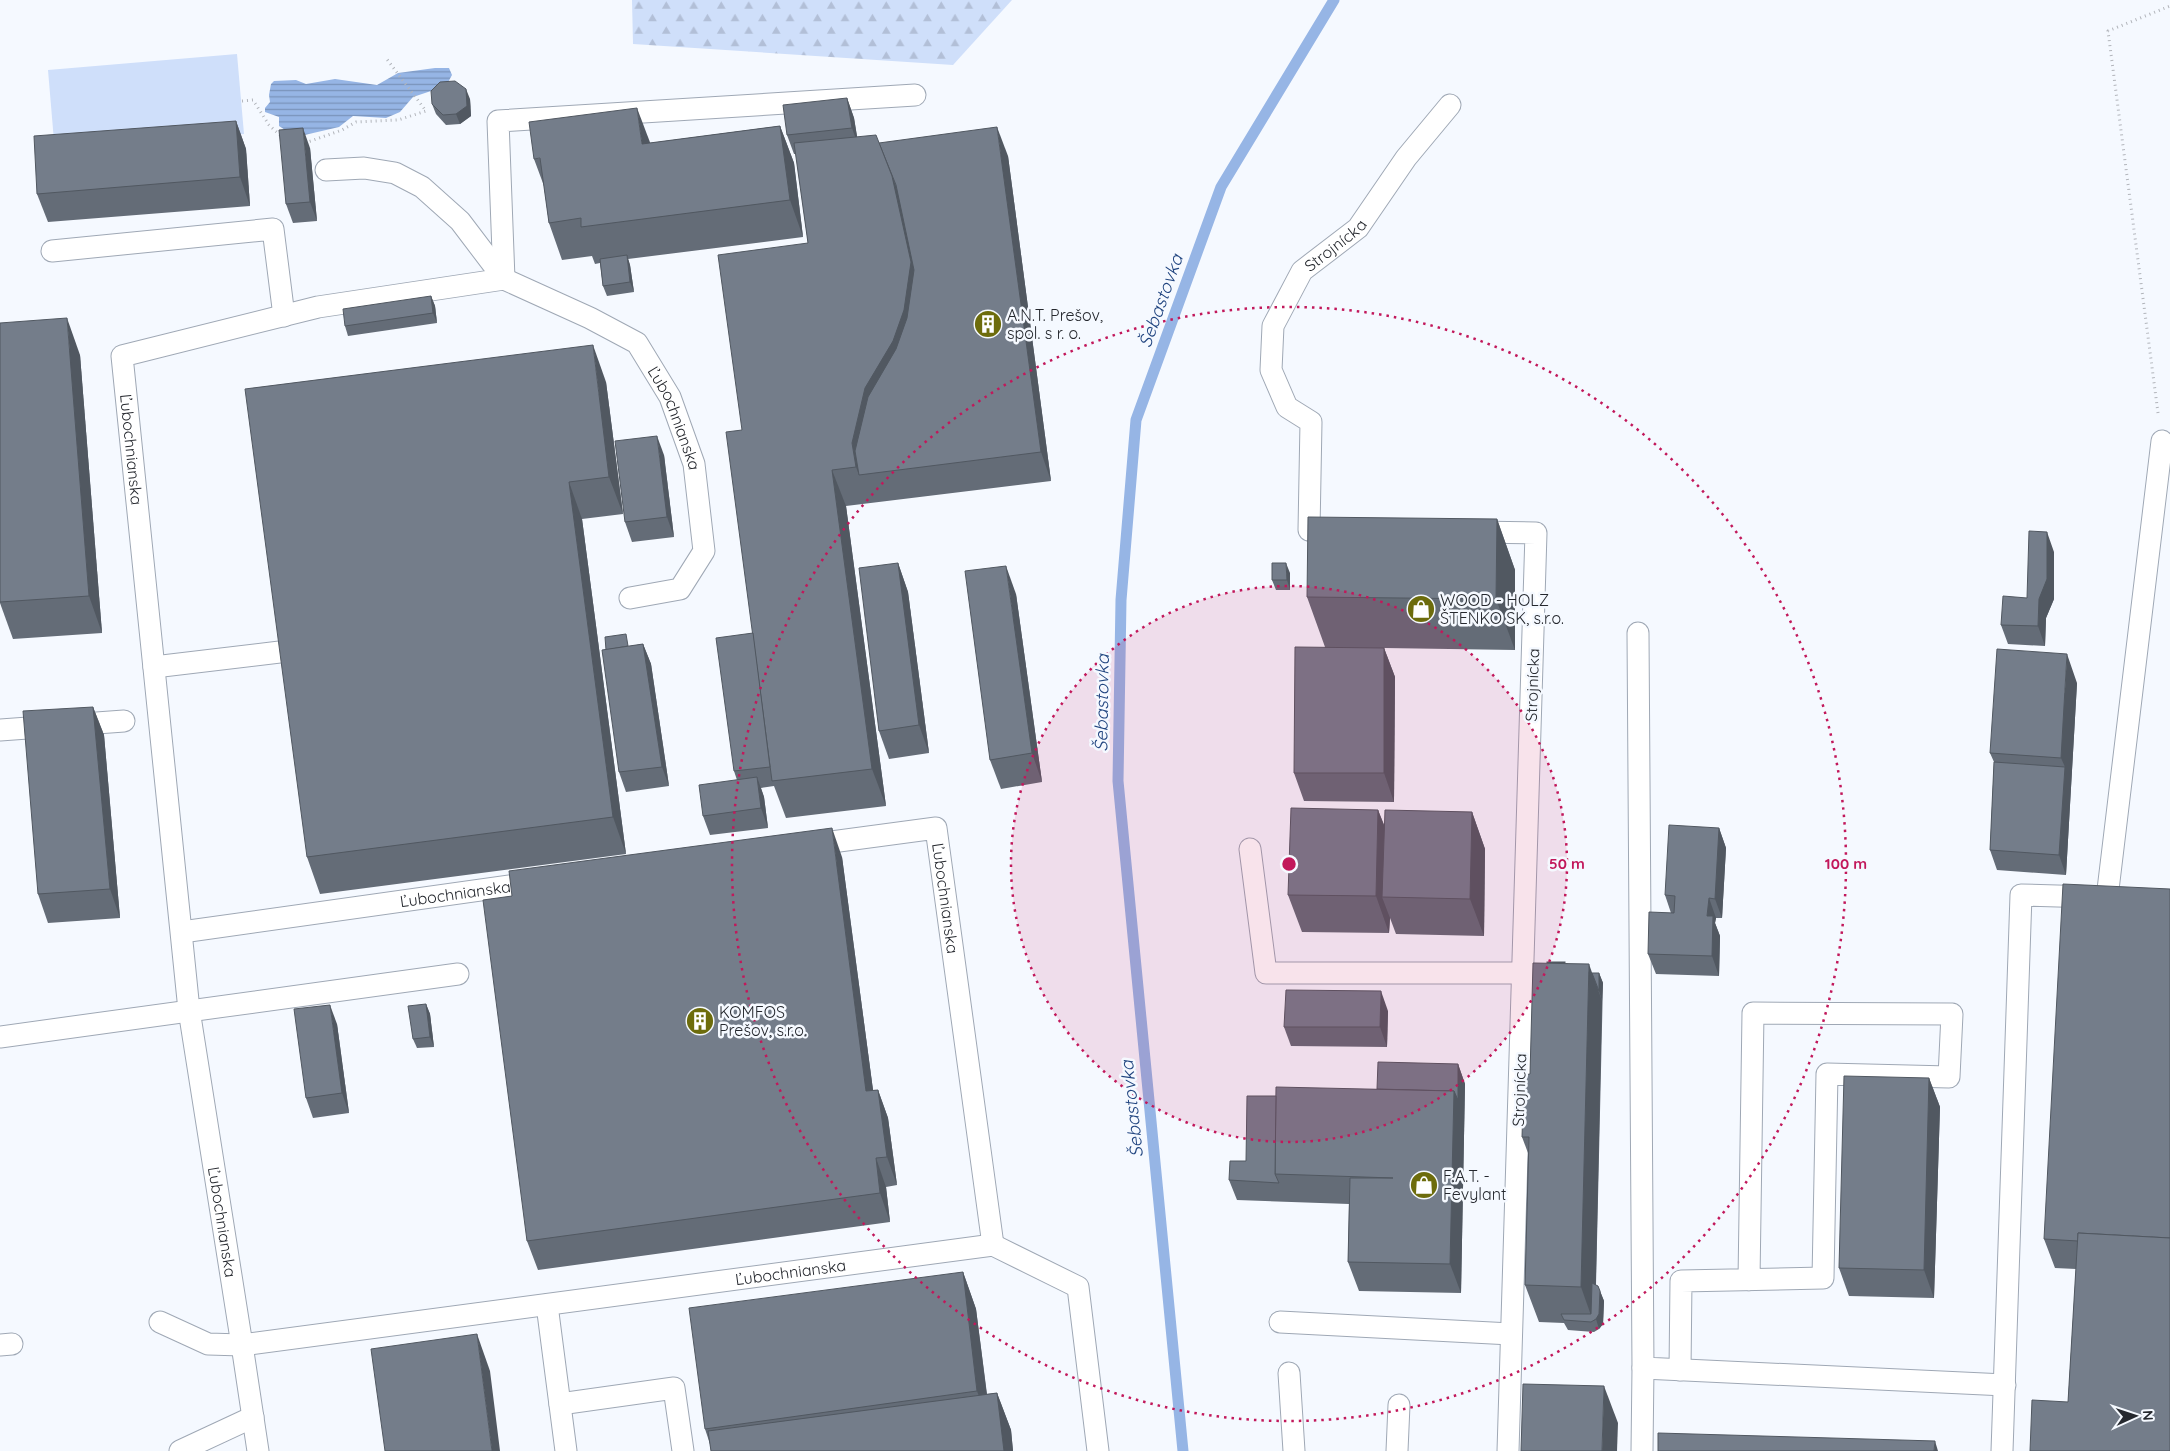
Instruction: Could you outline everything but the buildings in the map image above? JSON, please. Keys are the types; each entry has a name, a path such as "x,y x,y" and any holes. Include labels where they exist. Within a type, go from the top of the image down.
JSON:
{"lane":[{"path":"504,279 498,122 915,95"},
{"name":"Strojnícka","path":"1349,530 1309,530 1311,422 1287,407 1271,370 1273,326 1302,271 1358,228 1406,158 1450,106"},
{"path":"326,170 364,168 396,172 422,187 460,220 504,279"},
{"path":"52,251 273,230 284,316"},
{"name":"Ľubochnianska","path":"258,1451 190,1010 122,356 318,308 504,279 590,318 638,343 670,397 694,464 704,551 680,589 630,598"},
{"path":"2002,1451 2021,895 2116,898 2162,441"},
{"name":"Strojnícka","path":"1458,532 1536,533 1508,1451"},
{"path":"1638,633 1662,1369"},
{"path":"154,667 288,651"},
{"path":"0,730 124,721"},
{"name":"Ľubochnianska","path":"242,1345 994,1245 936,828 789,848"},
{"path":"1250,849 1266,973 1523,973"},
{"name":"Ľubochnianska","path":"182,932 554,880"},
{"path":"0,1037 458,974"},
{"path":"1642,1451 1681,1281 1749,1280 1824,1278 1827,1074 1949,1077 1952,1014 1752,1013 1749,1280"},
{"path":"994,1245 1078,1287 1098,1451"},
{"path":"546,1305 566,1451"},
{"path":"160,1322 208,1344 242,1345"},
{"path":"1280,1322 1511,1334"},
{"path":"1662,1369 2004,1385"},
{"path":"1289,1373 1294,1451"},
{"path":"560,1404 674,1388 683,1451"},
{"path":"1397,1451 1399,1405"},
{"path":"180,1451 253,1417"}],"path":[{"path":"2162,441 2108,30 2170,6"},
{"path":"303,143 342,130 356,122 398,120 426,111 386,58"},
{"path":"242,102 253,100 269,125 280,137 288,139"}],"green space":[{"path":"632,0 1012,0 953,65 633,44"},
{"path":"237,54 244,134 55,153 48,70"}],"water":[{"path":"449,68 452,75 446,86 413,97 400,112 386,118 353,116 339,127 296,137 279,126 279,117 265,112 265,108 270,102 271,84 274,81 296,80 306,84 335,79 377,85 398,73"}],"waterway":[{"name":"Šebastovka","path":"1183,1451 1118,781 1121,600 1136,420 1221,187 1334,0"}],"place":[{"name":"A.N.T. Prešov, spol. s r. o.","path":"988,324"},
{"name":"WOOD - HOLZ ŠTENKO SK, s.r.o.","path":"1421,609"},
{"name":"KOMFOS Prešov, s.r.o.","path":"700,1021"},
{"name":"F.A.T. - Fevylant","path":"1424,1185"}]}
